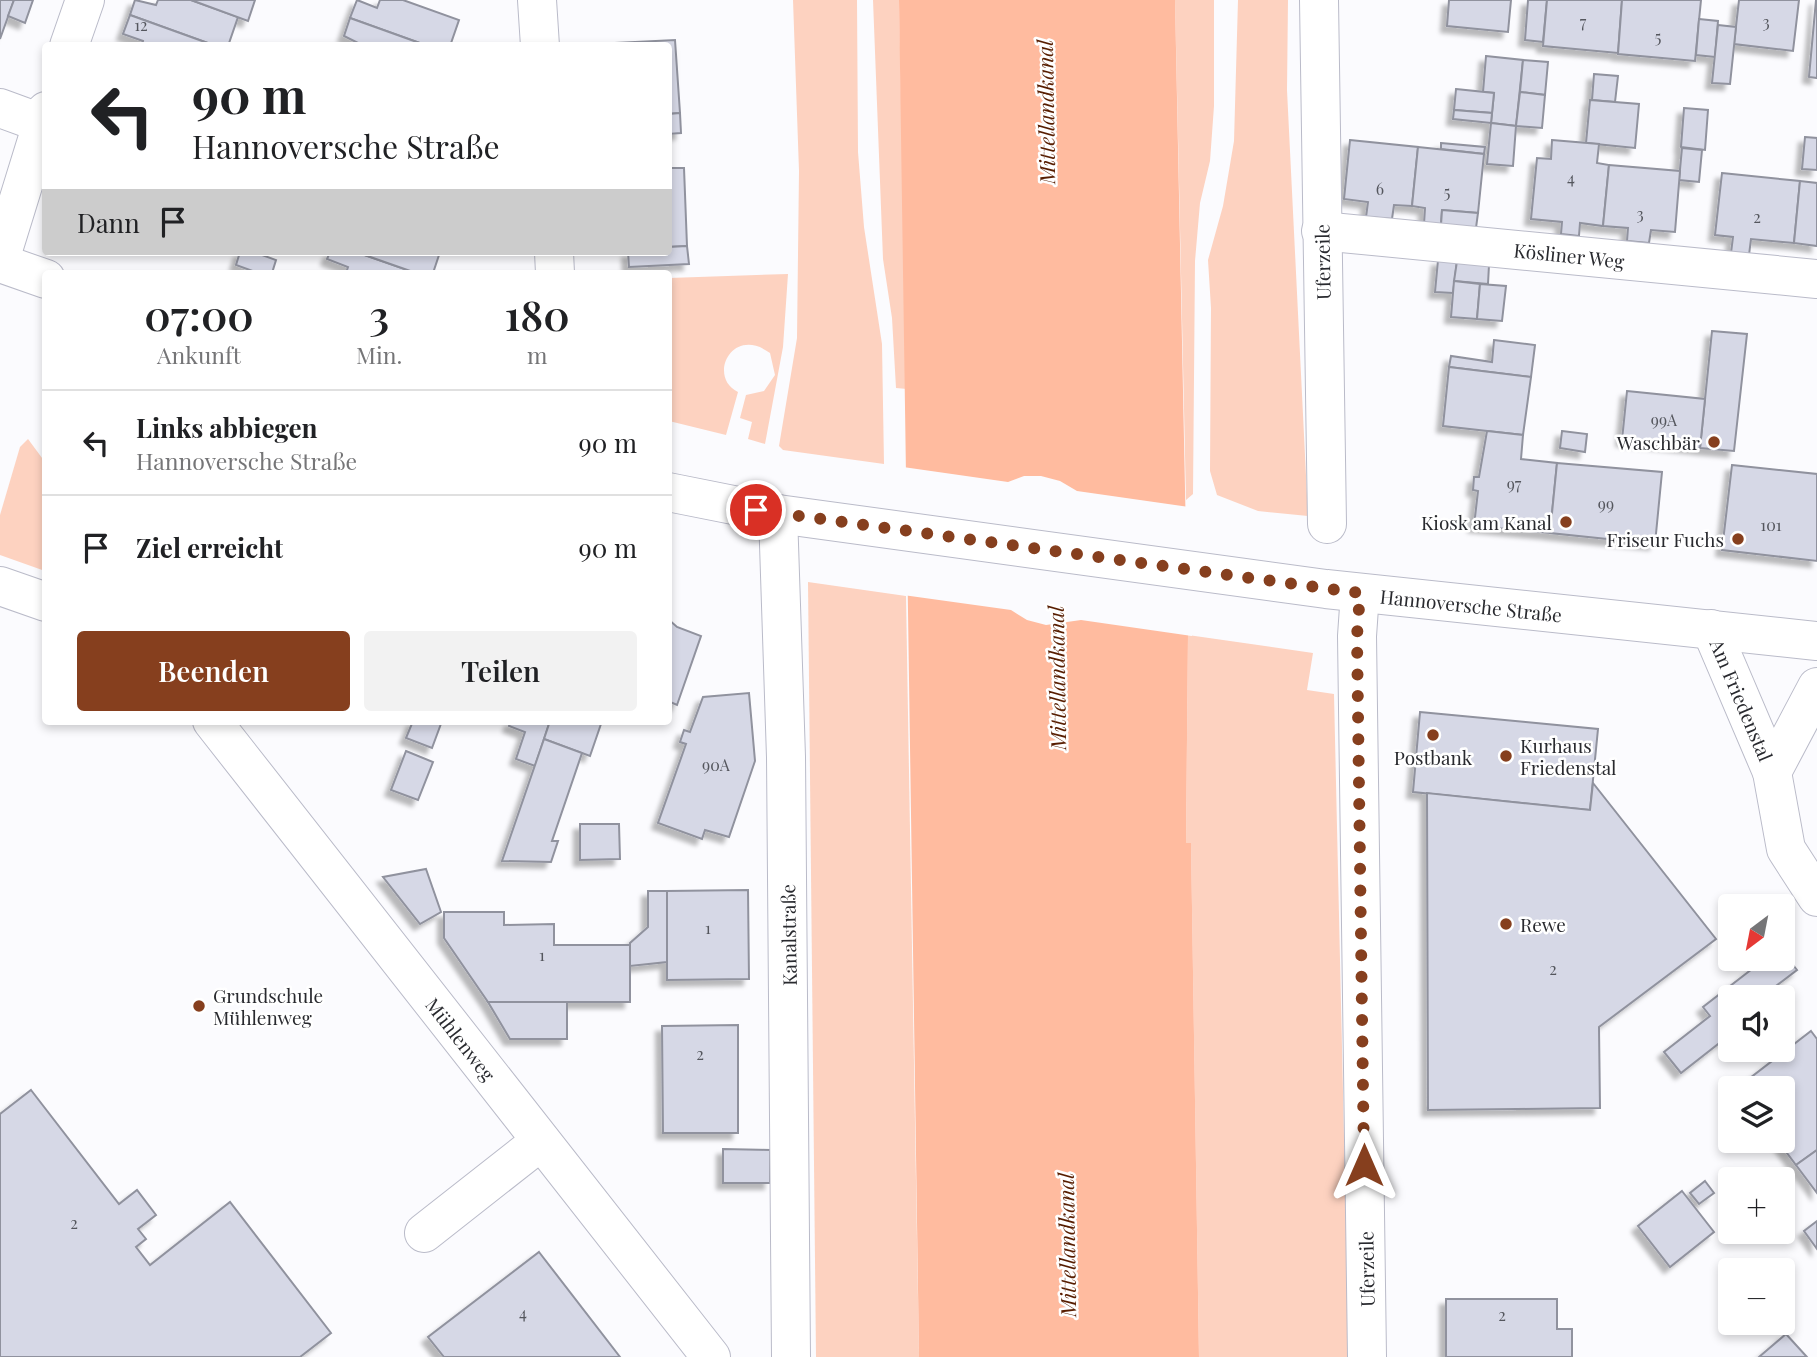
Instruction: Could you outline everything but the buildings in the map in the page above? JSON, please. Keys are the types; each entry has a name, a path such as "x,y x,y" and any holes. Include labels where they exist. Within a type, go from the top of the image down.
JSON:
{"street":[{"path":"70,42 85,0"},
{"path":"537,0 540,42"},
{"name":"Uferzeile","path":"1319,0 1327,524"},
{"path":"0,108 42,117"},
{"path":"42,120 0,262 42,278"},
{"name":"Kösliner Weg","path":"1321,231 1817,279"},
{"name":"Hannoversche Straße","path":"672,493 778,514 1250,579 1817,641"},
{"name":"Kanalstraße","path":"778,514 786,757 792,1357"},
{"path":"0,586 42,601"},
{"name":"Uferzeile","path":"1360,593 1357,636 1367,1357"},
{"name":"Am Friedenstal","path":"1712,629 1772,772 1786,849 1817,897"},
{"name":"Am Friedenstal","path":"1772,772 1817,687"},
{"name":"Mühlenweg","path":"215,725 711,1357"},
{"path":"424,1233 541,1141"}],"shaded area":[{"path":"793,0 857,0 858,152 864,227 882,344 884,464 783,450 779,446 797,338 799,171"},
{"path":"873,0 899,0 907,389 896,388 892,318 883,259"},
{"path":"1175,0 1214,0 1214,106 1210,161 1200,203 1195,261 1193,494 1186,500"},
{"path":"1238,0 1288,0 1287,90 1308,516 1258,511 1217,495 1210,471 1211,308 1208,260 1223,206 1234,141"},
{"path":"788,274 783,347 765,444 748,439 752,422 740,418 746,395 764,391 775,375 770,353 756,346 745,345 735,349 724,366 729,385 738,392 726,435 672,422 672,278"},
{"path":"28,439 42,458 42,570 0,555 0,515 20,447"},
{"path":"808,582 906,596 919,1357 816,1357"},
{"path":"1188,635 1313,653 1307,690 1334,694 1349,1357 1199,1357 1191,844 1186,844"}],"water":[{"name":"Mittellandkanal","path":"899,0 1175,0 1188,635 1186,843 1191,843 1199,1357 919,1357"}],"pier":[{"path":"903,467 1008,482 1024,476 1041,476 1060,481 1077,491 1189,507 1192,636 1081,620 1046,625 1027,620 1011,610 903,595"}],"place":[{"name":"Waschbär","path":"1714,442"},
{"name":"Kiosk am Kanal","path":"1566,522"},
{"name":"Friseur Fuchs","path":"1738,539"},
{"name":"Postbank","path":"1433,735"},
{"name":"Kurhaus Friedenstal","path":"1506,756"},
{"name":"Rewe","path":"1506,924"},
{"name":"Grundschule Mühlenweg","path":"199,1006"}],"route":[{"path":"756,510 1360,593 1357,636 1364,1165"}]}
